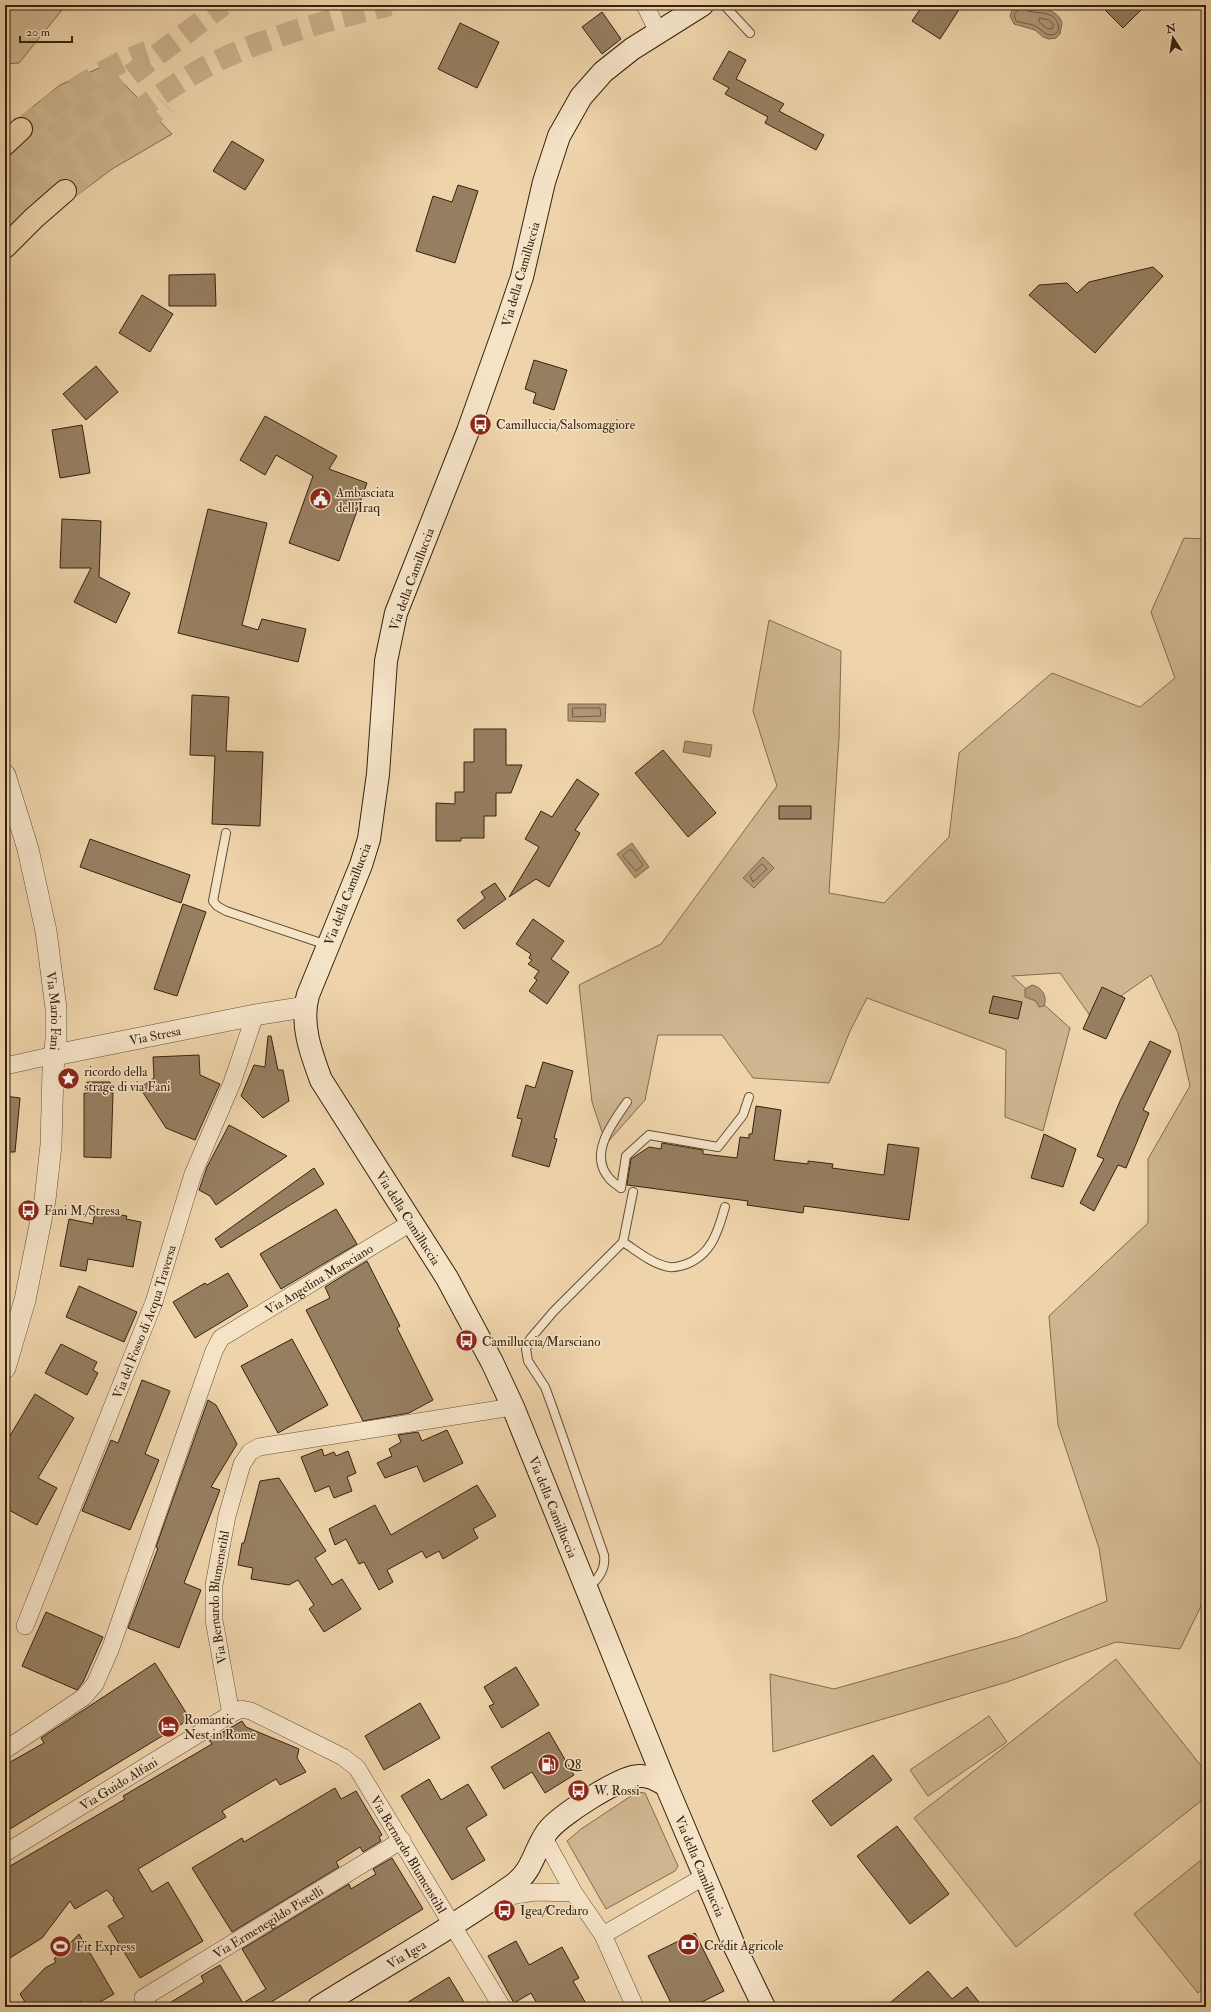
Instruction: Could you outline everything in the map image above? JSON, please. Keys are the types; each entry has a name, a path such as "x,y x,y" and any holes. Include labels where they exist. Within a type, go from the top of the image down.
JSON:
{"highway":[{"path":"5,144 21,129"},
{"path":"5,247 65,190"}],"main road":[{"name":"Via della Camilluccia","path":"702,5 658,32 617,60 591,84 572,109 552,156 522,277 505,327 468,431 396,613 386,661 378,774 369,839 361,865 327,945 305,1007 304,1017 313,1059 322,1080 447,1278 480,1338 513,1407 666,1785 733,1943 764,2007"},
{"name":"Via della Camilluccia","path":"624,1779 637,1760 641,1746 642,1724"},
{"path":"624,1779 644,1776 666,1785"},
{"name":"Via Igea","path":"319,2007 493,1899 523,1877 534,1861 544,1838 551,1827 561,1818 624,1779"}],"street":[{"path":"645,5 658,32"},
{"name":"Via Mario Fani","path":"5,775 31,861 46,931 56,1008 51,1146 44,1200 26,1300 5,1368"},
{"name":"Via Stresa","path":"5,1066 255,1015 305,1007"},
{"name":"Via del Fosso di Acqua Traversa","path":"25,1626 154,1302 193,1174 232,1083 255,1015"},
{"name":"Via Angelina Marsciano","path":"5,1750 84,1697 94,1684 110,1650 218,1341 224,1334 412,1222"},
{"name":"Via Bernardo Blumenstihl","path":"502,2007 357,1768 348,1760 250,1711 241,1709 231,1714 214,1620 213,1595 227,1516 243,1461 250,1452 259,1447 513,1407"},
{"name":"Via Guido Alfani","path":"5,1853 231,1714"},
{"path":"544,1838 574,1893 603,1935 635,2007"},
{"name":"Via Ermenegildo Pistelli","path":"149,2007 144,1998 402,1840"},
{"path":"603,1935 705,1876"},
{"name":"Via Igea","path":"493,1899 535,1892 574,1893"}],"lane":[{"path":"724,5 750,33"},
{"path":"226,833 213,901 215,904 226,911 327,945"},
{"path":"627,1102 607,1130 602,1147 602,1163 608,1177 621,1188 626,1156 649,1135 718,1147 743,1115 750,1097"},
{"path":"587,1590 598,1579 605,1564 604,1555 552,1406 544,1386 528,1361 526,1349 530,1339 554,1311 623,1242 633,1192"},
{"path":"623,1242 649,1259 670,1268 691,1262 702,1255 716,1237 725,1207"}],"shaded area":[{"path":"5,5 66,5 19,63 5,64"},
{"path":"106,65 172,134 112,169 72,199 5,237 5,155 26,135 14,122 60,85"},
{"path":"1184,538 1206,539 1206,1596 1180,1649 1116,1642 1007,1682 773,1752 770,1674 834,1689 1018,1637 1107,1601 1099,1548 1058,1425 1049,1316 1148,1223 1148,1159 1190,1086 1178,1033 1151,975 1091,1017 1060,973 1012,976 1070,1028 1043,1131 1005,1117 1006,1050 867,998 850,1031 829,1083 753,1078 722,1035 658,1035 645,1100 606,1144 592,1102 579,985 661,944 777,786 753,711 769,620 841,651 839,738 829,893 884,903 949,837 959,753 1052,673 1140,707 1175,678 1151,612"},
{"path":"1116,1659 1206,1772 1206,1797 1016,1947 914,1818"},
{"path":"989,1716 1007,1742 928,1796 910,1770"},
{"path":"637,1792 645,1793 678,1866 675,1871 606,1909 567,1841 581,1829"},
{"path":"1206,1856 1206,1986 1198,1993 1134,1914"}],"water":[{"path":"1025,6 1041,8 1056,14 1062,23 1060,34 1056,38 1049,39 1043,37 1035,30 1014,24 1010,16 1012,10 1017,7"},
{"path":"568,704 606,704 605,722 568,721"},
{"path":"685,741 712,745 710,757 683,752"},
{"path":"632,843 649,867 635,878 617,854"},
{"path":"763,857 774,868 754,888 743,878"},
{"path":"1032,985 1039,988 1045,996 1044,1006 1039,1007 1036,1001 1025,997 1025,989"}],"building":[{"path":"923,5 962,5 940,39 912,21"},
{"path":"1100,5 1146,5 1123,28"},
{"path":"602,12 621,39 602,54 582,27"},
{"path":"460,23 499,42 477,88 438,69"},
{"path":"729,51 746,60 736,79 784,104 779,111 824,135 816,150 765,123 768,117 725,94 729,88 713,79"},
{"path":"232,141 264,160 245,190 213,171"},
{"path":"458,185 478,191 455,263 416,251 433,196 452,202"},
{"path":"1153,267 1163,276 1095,353 1029,295 1039,285 1067,283 1077,293 1089,282"},
{"path":"215,274 216,306 169,306 169,275"},
{"path":"142,295 173,314 150,352 119,333"},
{"path":"534,360 567,370 554,410 533,403 536,393 525,389"},
{"path":"96,366 118,392 86,420 63,394"},
{"path":"265,416 337,456 329,469 367,483 339,561 289,543 313,476 276,455 265,475 240,460"},
{"path":"82,425 90,473 60,478 52,430"},
{"path":"208,509 267,523 242,625 258,630 262,619 306,629 298,662 178,633"},
{"path":"62,519 101,521 99,577 130,593 116,623 74,602 91,568 60,568"},
{"path":"192,695 229,697 226,751 263,752 260,826 212,824 215,756 190,755"},
{"path":"474,729 506,729 506,765 522,765 511,793 496,793 496,816 484,816 484,838 461,838 461,841 436,841 436,803 455,804 455,792 464,792 464,762 474,762"},
{"path":"663,750 716,813 688,837 635,773"},
{"path":"577,779 599,794 575,830 580,833 549,887 536,879 509,897 539,847 525,839 541,811 552,817"},
{"path":"779,806 811,806 811,819 779,819"},
{"path":"90,839 190,875 181,903 80,867"},
{"path":"495,883 506,899 464,929 457,920 485,898 481,892"},
{"path":"183,904 206,912 177,996 154,989"},
{"path":"533,919 564,941 551,959 569,972 547,1004 529,991 537,980 534,978 539,971 528,964 532,960 529,958 531,954 516,944"},
{"path":"1102,987 1125,998 1106,1039 1083,1029"},
{"path":"993,996 1022,1002 1018,1019 989,1013"},
{"path":"268,1036 271,1036 278,1070 283,1070 289,1101 263,1118 241,1096 254,1065 265,1067"},
{"path":"1150,1041 1171,1051 1143,1110 1149,1113 1126,1168 1118,1165 1094,1211 1080,1203 1104,1159 1097,1156 1120,1101"},
{"path":"199,1055 200,1075 220,1084 195,1140 166,1128 140,1088 154,1078 153,1057"},
{"path":"543,1062 573,1071 554,1138 557,1139 549,1167 512,1156 522,1119 517,1118 526,1085 535,1088"},
{"path":"87,1082 110,1082 110,1092 113,1092 111,1158 84,1157 84,1093 87,1093"},
{"path":"5,1096 20,1098 15,1152 5,1152"},
{"path":"756,1106 781,1110 774,1160 808,1164 808,1161 833,1164 832,1168 884,1175 888,1144 919,1148 909,1220 804,1206 803,1213 747,1205 748,1201 627,1185 631,1159 649,1147 661,1149 662,1143 703,1150 703,1154 737,1158 740,1137 749,1138 749,1134 752,1134"},
{"path":"229,1125 287,1156 216,1205 210,1196 199,1190 207,1167"},
{"path":"1044,1134 1076,1149 1063,1187 1031,1178"},
{"path":"314,1168 324,1184 221,1248 215,1239"},
{"path":"336,1209 357,1244 281,1289 260,1254"},
{"path":"95,1210 127,1216 126,1219 141,1222 133,1267 88,1259 86,1271 60,1266 69,1219 93,1224"},
{"path":"367,1261 400,1326 397,1328 433,1400 409,1413 363,1421 306,1310 330,1298 325,1287"},
{"path":"228,1273 248,1306 195,1338 173,1302 205,1283 207,1285"},
{"path":"79,1286 137,1312 124,1342 66,1317"},
{"path":"292,1339 328,1405 278,1433 241,1366"},
{"path":"61,1344 97,1362 93,1370 98,1373 87,1395 45,1373"},
{"path":"142,1380 170,1391 145,1454 159,1460 130,1530 82,1511 111,1440 118,1443"},
{"path":"35,1394 74,1418 38,1478 57,1488 37,1525 5,1508 5,1444"},
{"path":"208,1400 216,1405 237,1444 211,1487 220,1490 184,1583 201,1590 179,1648 128,1628 158,1548 156,1547"},
{"path":"447,1430 463,1463 424,1482 417,1466 385,1478 377,1463 392,1456 389,1449 401,1442 398,1435 418,1432 422,1441"},
{"path":"322,1449 324,1456 334,1452 336,1456 348,1451 356,1473 347,1477 352,1491 334,1498 329,1486 315,1492 301,1457"},
{"path":"279,1478 326,1551 315,1558 332,1585 342,1579 361,1609 324,1632 309,1609 314,1605 298,1580 289,1585 251,1579 253,1568 238,1565 242,1543 244,1543 260,1481"},
{"path":"477,1485 496,1516 473,1529 478,1538 443,1559 439,1551 426,1558 422,1551 387,1570 393,1582 379,1590 364,1562 359,1564 346,1539 335,1545 329,1529 375,1505 391,1535"},
{"path":"46,1612 103,1637 83,1682 77,1690 22,1666"},
{"path":"155,1663 190,1719 5,1832 5,1765 44,1743 41,1738"},
{"path":"516,1667 539,1705 502,1728 489,1706 494,1704 484,1687"},
{"path":"420,1703 440,1738 384,1770 365,1736"},
{"path":"242,1721 246,1727 299,1749 297,1758 306,1772 280,1785 276,1779 222,1811 226,1817 138,1869 152,1892 168,1882 203,1941 140,1978 108,1926 124,1917 113,1900 114,1898 107,1890 75,1909 70,1901 42,1938 5,1961 5,1869 125,1799 123,1796 212,1744 209,1740"},
{"path":"549,1732 574,1775 545,1793 532,1772 504,1789 491,1767"},
{"path":"873,1755 892,1780 831,1826 812,1801"},
{"path":"429,1779 441,1800 468,1784 487,1815 466,1828 485,1860 452,1880 401,1796"},
{"path":"335,1788 341,1799 356,1791 382,1835 379,1837 381,1841 363,1852 360,1847 336,1862 339,1867 232,1932 192,1868 242,1838 244,1842"},
{"path":"897,1826 949,1894 910,1924 857,1856"},
{"path":"392,1858 423,1909 263,2007 163,2007 204,1982 201,1976 220,1965 243,2003 266,1989 242,1949 349,1884 351,1889 376,1874 373,1869"},
{"path":"695,1933 724,1991 692,2007 673,2007 648,1956"},
{"path":"79,1934 114,1994 91,2007 84,2007 81,2001 70,2007 28,2007 20,1994 45,1968 56,1962 54,1959"},
{"path":"516,1941 529,1965 562,1947 579,1978 573,1981 588,2007 539,2007 531,1993 514,2003 488,1956"},
{"path":"928,1971 952,1999 967,1987 983,2007 885,2007"},
{"path":"449,1977 467,2007 400,2007"}],"tunnel":[{"path":"5,181 44,145 102,97 223,5"},
{"path":"5,215 37,185 88,144 169,89 205,67 279,36 323,22 390,5"},
{"path":"21,129 97,75 147,52"},
{"path":"65,191 119,148 164,103"}],"place":[{"name":"Camilluccia/Salsomaggiore","path":"480,424"},
{"name":"Ambasciata dell'Iraq","path":"321,499"},
{"name":"ricordo della strage di via Fani","path":"68,1078"},
{"name":"Fani M./Stresa","path":"28,1210"},
{"name":"Camilluccia/Marsciano","path":"466,1341"},
{"name":"Romantic Nest in Rome","path":"169,1726"},
{"name":"Q8","path":"548,1764"},
{"name":"W. Rossi","path":"578,1790"},
{"name":"Igea/Credaro","path":"504,1910"},
{"name":"Crédit Agricole","path":"689,1945"},
{"name":"Fit Express","path":"61,1946"}]}
